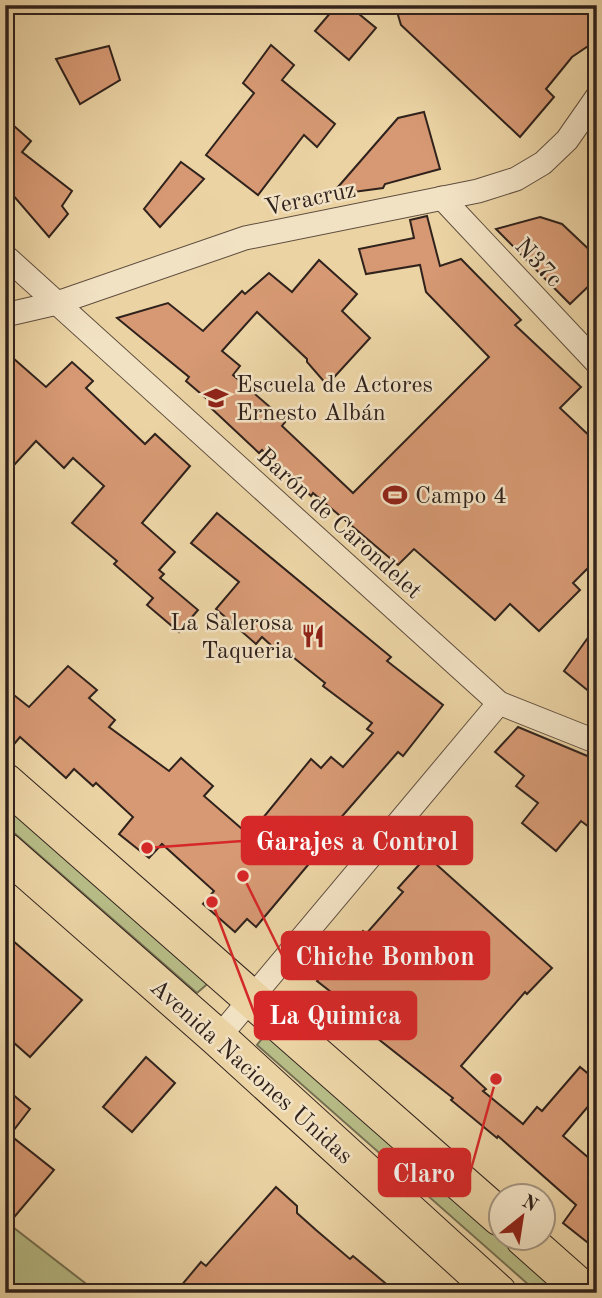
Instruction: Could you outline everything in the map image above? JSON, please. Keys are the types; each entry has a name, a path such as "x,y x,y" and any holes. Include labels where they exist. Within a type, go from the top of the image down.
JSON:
{"main road":[{"path":"5,782 486,1205"},
{"name":"Avenida Naciones Unidas","path":"5,851 218,1038 498,1293"},
{"path":"540,1252 586,1293"}],"street":[{"name":"Veracruz","path":"5,315 57,303 245,238 478,191 516,179 543,163 568,140 597,97"},
{"name":"N37c","path":"442,198 597,363"},
{"name":"Barón de Carondelet","path":"5,256 499,703 597,741"},
{"path":"218,1038 499,703"}],"green space":[{"path":"5,798 213,979 197,993 5,825"},
{"path":"269,1030 486,1221 486,1247 257,1045"},
{"path":"5,1221 98,1293 5,1293"},
{"path":"492,1252 522,1252 569,1293 538,1293"}],"building":[{"path":"337,5 348,5 376,28 349,60 315,31"},
{"path":"395,5 597,5 597,40 572,57 546,89 554,97 520,137 401,25"},
{"path":"271,45 294,65 282,80 335,124 317,147 304,135 258,195 206,155 254,93 243,83"},
{"path":"109,46 120,80 80,104 56,59"},
{"path":"424,112 440,169 385,184 383,188 331,195 398,118"},
{"path":"5,118 31,141 22,152 72,191 62,206 68,214 49,237 5,186"},
{"path":"181,162 204,179 160,227 144,209"},
{"path":"427,216 440,266 461,259 521,320 515,325 581,387 560,408 597,443 597,559 573,583 580,590 539,631 510,604 495,620 414,549 398,565 313,493 311,496 262,450 259,453 211,408 214,405 186,381 189,377 117,318 168,303 203,331 242,291 245,294 269,273 292,292 319,260 357,294 342,311 370,338 327,385 307,359 257,312 222,351 240,366 233,375 286,421 282,426 353,493 489,357 426,292 420,265 366,274 359,249 414,238 410,220"},
{"path":"540,217 562,224 597,257 597,278 570,304 496,229"},
{"path":"5,351 46,387 72,362 93,381 86,388 145,444 155,434 190,466 142,523 175,552 159,570 164,574 160,578 198,610 179,632 147,605 153,598 114,564 117,561 72,523 104,486 73,458 64,468 36,441 5,475"},
{"path":"217,513 391,657 387,661 443,705 403,756 398,752 338,821 345,827 321,856 318,853 256,927 247,919 235,932 203,904 214,891 162,844 149,858 119,834 133,817 96,783 93,786 74,769 66,778 20,737 5,755 5,688 29,707 68,666 97,690 89,698 115,720 109,727 169,771 181,758 213,786 204,796 249,835 311,759 321,768 331,757 343,767 373,733 367,729 372,723 323,686 325,683 288,653 284,657 262,637 256,644 216,609 239,582 191,543"},
{"path":"597,625 597,698 564,671"},
{"path":"518,727 597,760 597,833 581,821 556,851 522,823 538,803 516,786 524,776 495,752"},
{"path":"427,856 552,968 527,994 525,992 461,1066 486,1089 483,1091 523,1124 537,1107 542,1111 580,1067 597,1081 597,1096 563,1136 597,1165 597,1250 563,1223 576,1205 556,1187 556,1182 550,1182 498,1136 497,1138 451,1100 453,1098 372,1034 377,1028 317,981 344,948 347,951 363,931 366,934 403,892 398,888"},
{"path":"5,934 82,1000 30,1057 5,1035"},
{"path":"146,1057 175,1083 132,1132 103,1107"},
{"path":"5,1088 30,1109 10,1135 54,1170 5,1228"},
{"path":"276,1187 297,1206 297,1213 316,1230 350,1259 353,1256 397,1293 175,1293 201,1262 206,1266"}],"place":[{"name":"Escuela de Actores Ernesto Albán","path":"216,398"},
{"name":"Campo 4","path":"395,495"},
{"name":"La Salerosa Taqueria","path":"313,636"},
{"name":"Garajes a Control","path":"147,848"},
{"name":"Chiche Bombon","path":"243,876"},
{"name":"La Quimica","path":"212,902"},
{"name":"Claro","path":"496,1079"}]}
